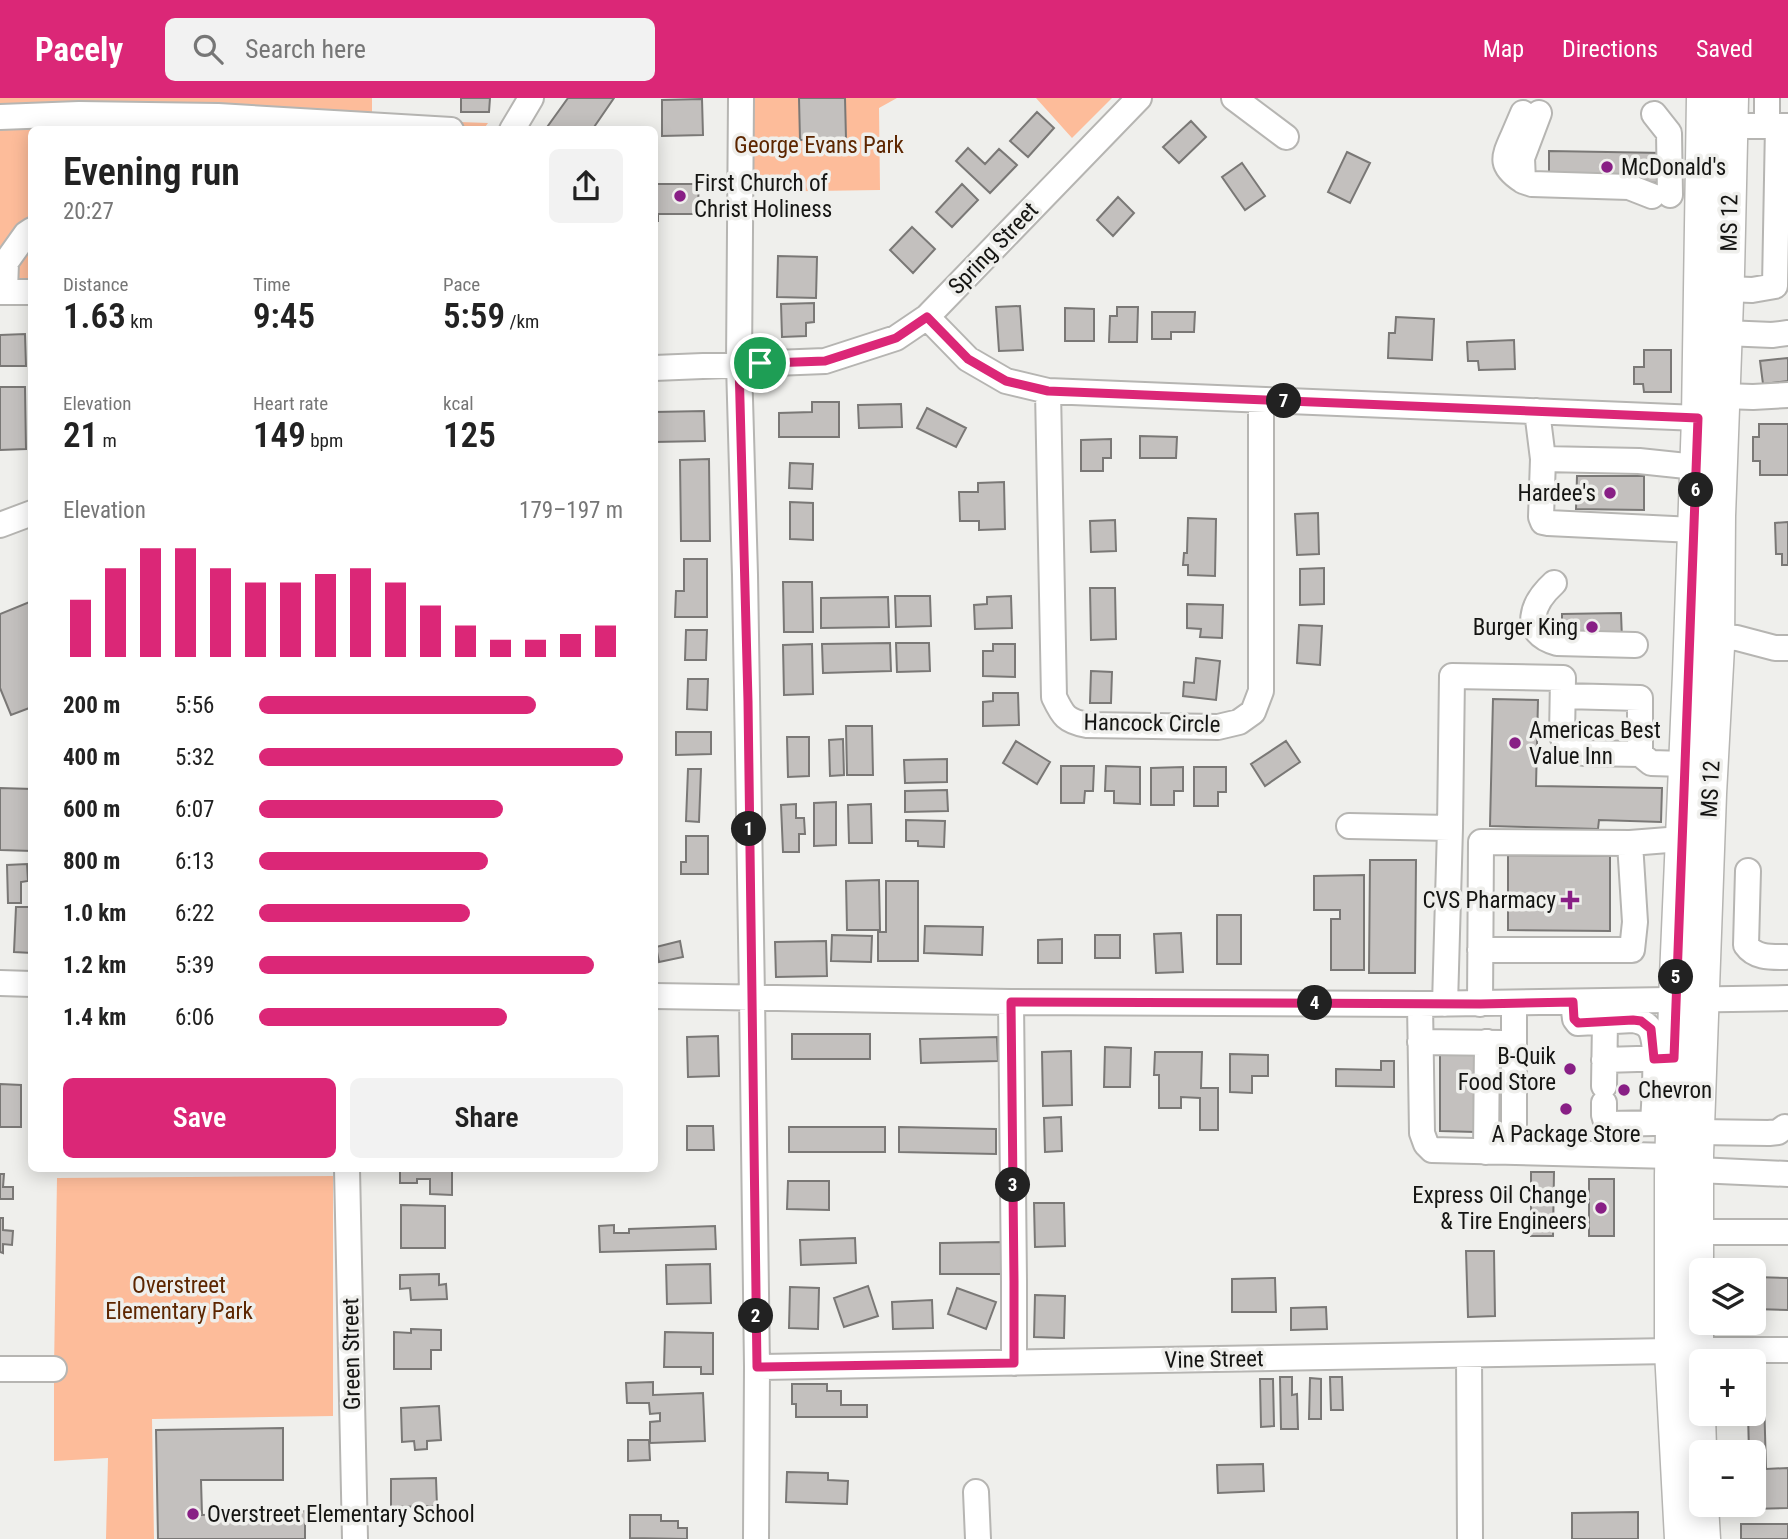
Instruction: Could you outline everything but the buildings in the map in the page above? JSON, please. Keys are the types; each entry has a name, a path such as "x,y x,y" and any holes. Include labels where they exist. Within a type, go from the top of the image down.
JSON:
{"main road":[{"name":"MS 12","path":"1674,1126 1710,794 1718,642 1712,479 1698,418 1703,98"},
{"name":"MS 12","path":"1696,1440 1684,1351 1697,1232 1674,1126 1664,1058 1689,1000 1681,839 1694,530 1738,396 1725,333 1731,112"},
{"path":"1692,594 1705,625 1705,642 1709,646 1718,642"},
{"name":"MS 12","path":"1681,1539 1684,1163"},
{"path":"1703,1517 1704,1539"}],"street":[{"path":"514,126 531,98"},
{"path":"741,98 739,364 746,600 752,997 757,1367 756,1539"},
{"name":"Spring Street","path":"658,368 825,361 896,338 927,317 1139,98"},
{"path":"1234,98 1286,137"},
{"path":"1727,289 1752,290 1775,286 1778,126 1767,98"},
{"path":"1731,112 1778,126"},
{"path":"1531,113 1522,158 1523,181 1532,184 1629,187 1661,196 1669,133 1654,114"},
{"path":"0,117 79,114 218,115 389,126"},
{"path":"1777,183 1782,167 1788,161"},
{"path":"28,233 6,262 3,292 28,292"},
{"path":"927,317 968,359 1006,381 1048,391 1698,418"},
{"path":"1725,333 1782,337"},
{"path":"1738,396 1788,386"},
{"name":"Hancock Circle","path":"1048,391 1054,697 1062,713 1071,722 1087,725 1218,727 1240,722 1253,712 1261,691 1261,400"},
{"path":"1738,396 1788,395"},
{"path":"1537,411 1543,459 1543,522 1694,530"},
{"path":"1543,459 1639,461 1712,479"},
{"path":"0,524 28,514"},
{"path":"1554,583 1544,592 1534,613 1534,626 1539,635 1557,643 1635,645"},
{"path":"1718,642 1737,638 1775,648 1788,648"},
{"path":"1445,1004 1452,676 1563,678 1562,736 1583,753 1640,754 1651,763 1685,764"},
{"path":"1563,696 1640,698 1640,754"},
{"path":"1349,826 1450,828"},
{"path":"1480,1004 1481,842 1630,844 1681,839"},
{"path":"1480,950 1632,950 1635,922 1630,844"},
{"path":"1748,871 1746,945 1750,951 1759,955 1786,957"},
{"path":"0,983 28,984"},
{"path":"658,996 1011,1002 1573,1002 1641,1021 1651,1029 1664,1058 1604,1060"},
{"path":"1613,1014 1689,1000 1788,998"},
{"path":"1011,1002 1014,1363"},
{"path":"1514,1003 1514,1152"},
{"path":"1420,1004 1422,1133 1426,1144 1432,1150 1514,1152 1684,1163 1788,1174"},
{"path":"1613,1014 1604,1060 1606,1122 1769,1133 1778,1132 1785,1127"},
{"path":"1420,1042 1514,1043"},
{"path":"1486,1152 1487,1042"},
{"name":"Green Street","path":"347,1172 355,1539"},
{"path":"1697,1232 1788,1232"},
{"name":"Vine Street","path":"757,1367 1788,1350"},
{"path":"1469,1355 1470,1539"},
{"path":"0,1369 54,1368"},
{"path":"976,1492 978,1539"}],"green space":[{"path":"0,98 372,98 372,119 488,123 486,126 28,126 28,282 0,283"},
{"name":"George Evans Park","path":"741,98 897,98 879,108 880,190 741,192"},
{"path":"1036,98 1112,98 1072,138"},
{"name":"Overstreet Elementary Park","path":"333,1176 333,1416 152,1419 154,1539 106,1539 108,1458 54,1461 57,1178"}],"place":[{"name":"McDonald's","path":"1607,167"},
{"name":"First Church of Christ Holiness","path":"680,196"},
{"name":"Hardee's","path":"1610,493"},
{"name":"Burger King","path":"1592,627"},
{"name":"Americas Best Value Inn","path":"1515,743"},
{"name":"CVS Pharmacy","path":"1570,900"},
{"name":"B-Quik Food Store","path":"1570,1069"},
{"name":"Chevron","path":"1624,1090"},
{"name":"A Package Store","path":"1566,1109"},
{"name":"Express Oil Change & Tire Engineers","path":"1601,1208"},
{"name":"Overstreet Elementary School","path":"193,1514"}],"route":[{"path":"927,317 968,359 1006,381 1048,391 1698,418 1674,1058 1654,1059 1651,1029 1641,1021 1578,1023 1574,1019 1573,1002 1011,1002 1014,1363 757,1367 748,701 739,364 760,363 825,361 896,338 927,317"}]}
